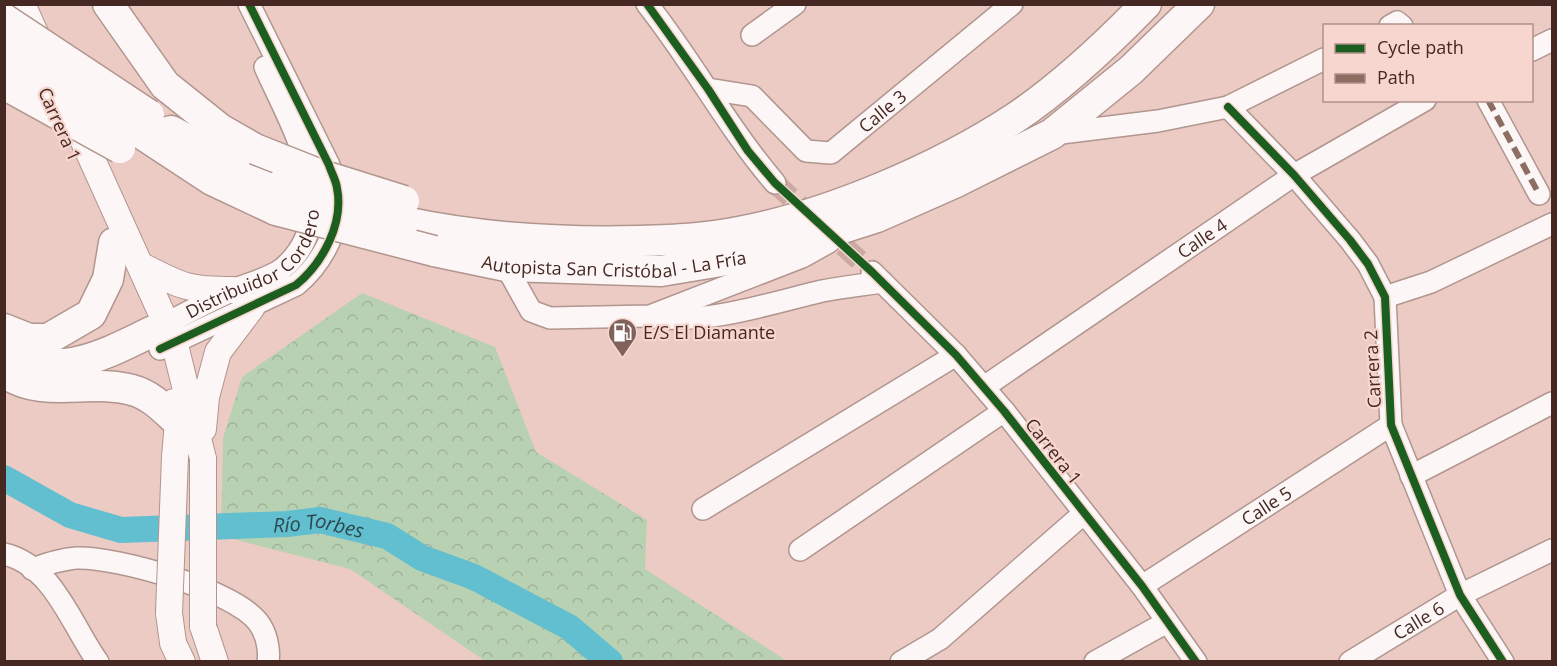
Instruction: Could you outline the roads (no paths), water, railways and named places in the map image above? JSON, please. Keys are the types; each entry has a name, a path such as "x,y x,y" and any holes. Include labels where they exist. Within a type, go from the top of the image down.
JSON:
{"highway":[{"path":"108,4 165,84 220,129 255,149 404,212"},
{"name":"Autopista San Cristóbal - La Fría","path":"4,19 136,131 174,134 243,170 279,197 404,212 506,253 591,242 702,238 741,232 824,208 948,157 1017,117 1088,58 1146,4"},
{"name":"Autopista San Cristóbal - La Fría","path":"4,51 212,180 279,197 434,251 506,253 661,271 745,257 877,217 954,183 1052,134 1131,70 1199,4"},
{"path":"4,84 136,131"},
{"path":"4,329 29,339 48,339 91,314 108,279 114,243"},
{"path":"4,343 15,353 33,362 62,366 96,358 163,336"},
{"path":"64,386 163,336"},
{"path":"4,372 12,378 37,387 116,386 134,390 156,401 178,422"}],"main road":[{"name":"Carrera 1","path":"6,4 114,243 163,336"},
{"path":"22,4 140,265 202,451"},
{"path":"140,265 178,286 197,290 233,290"},
{"path":"215,662 203,626 202,451 206,396 218,352 252,307"},
{"path":"163,336 178,422 169,613 173,642 182,662"}],"street":[{"name":"Distribuidor Cordero","path":"163,336 233,290 281,270 307,236 313,201 309,169 235,4"},
{"path":"163,336 209,328 297,285 312,273 328,245 338,212 337,188 329,165 249,4"},
{"path":"648,4 748,151 775,183"},
{"path":"752,35 795,4"},
{"name":"Calle 3","path":"708,89 752,96 807,151 818,154 831,153 1012,4"},
{"path":"1533,50 1552,40"},
{"path":"1052,134 1158,121 1228,106 1323,59"},
{"name":"Calle 4","path":"984,387 1294,175 1422,102"},
{"path":"1489,102 1539,194"},
{"name":"Carrera 2","path":"1228,106 1294,175 1368,264 1384,297 1391,425 1460,595 1503,662"},
{"path":"506,253 531,310 550,318 650,316 802,257 877,217"},
{"path":"1384,297 1431,282 1552,224"},
{"name":"Carrera 1","path":"650,316 683,320 723,314 877,277 956,355 1004,411 1142,586 1196,662"},
{"path":"703,509 956,355"},
{"path":"1411,476 1552,403"},
{"path":"800,550 1004,411"},
{"name":"Calle 5","path":"1142,586 1391,425"},
{"path":"901,662 940,639 1083,514"},
{"name":"Calle 6","path":"1350,662 1460,595 1552,550"},
{"path":"4,554 32,569 59,596 83,642 98,662"},
{"path":"32,569 60,560 94,559 143,567 194,586 242,608 258,622 267,640 268,662"},
{"path":"1095,662 1167,622"}],"waterway":[{"name":"Río Torbes","path":"4,478 70,515 121,530 287,524 320,520 387,536 422,558 474,577 569,627 610,662"}],"tunnel":[{"path":"775,183 872,272"}],"place":[{"name":"E/S El Diamante","path":"622,358"}]}
